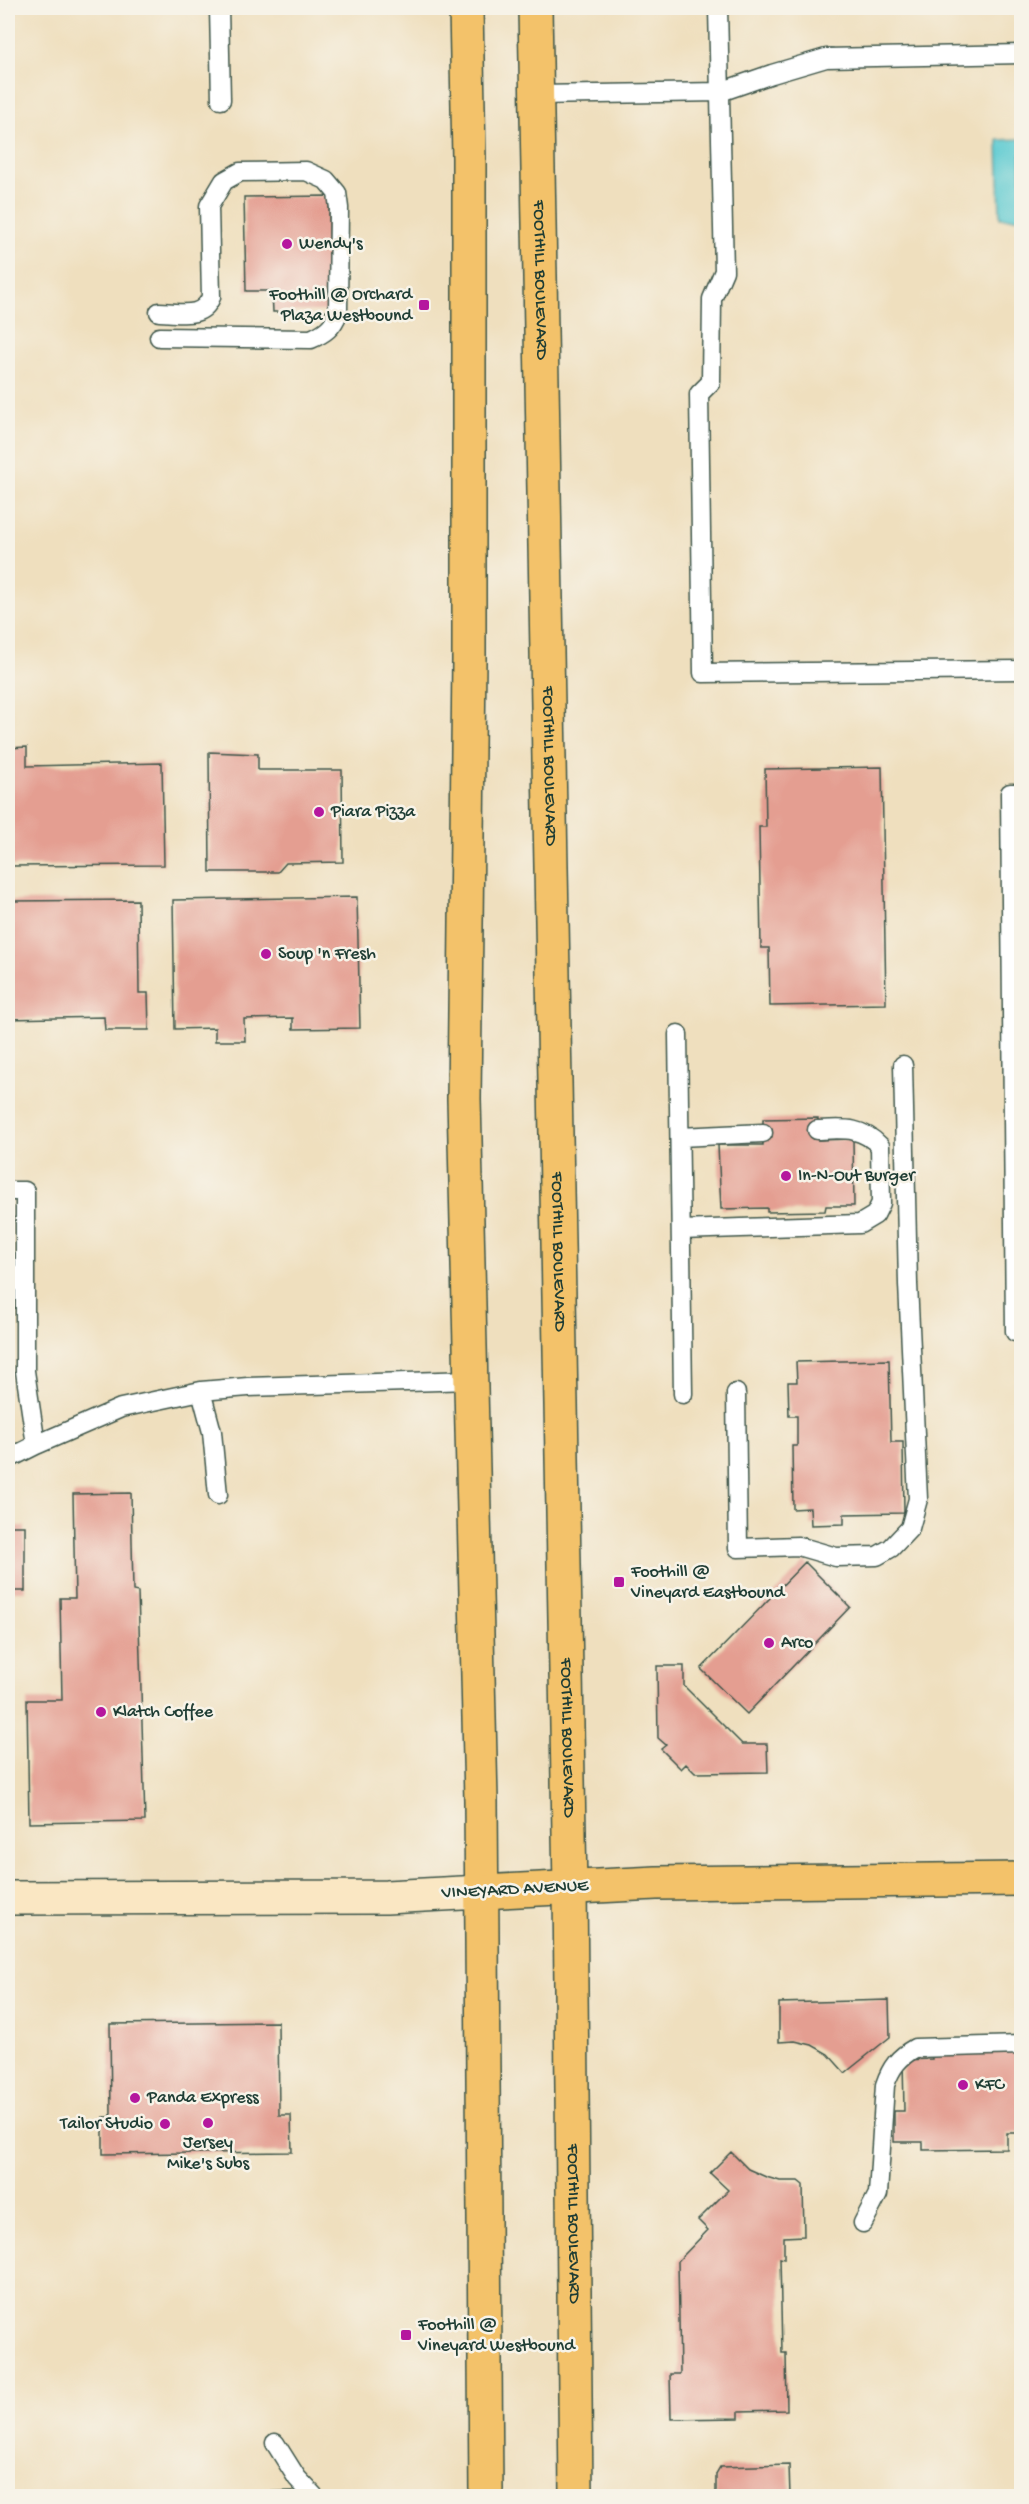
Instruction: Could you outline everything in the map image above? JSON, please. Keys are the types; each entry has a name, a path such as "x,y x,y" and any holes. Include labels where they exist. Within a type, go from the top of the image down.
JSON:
{"main road":[{"path":"466,8 469,158 469,660 464,1099 482,1800 486,2496"},
{"name":"FOOTHILL BOULEVARD","path":"536,8 570,1887 576,2496"},
{"name":"VINEYARD AVENUE","path":"8,1898 386,1897 664,1883 1022,1880"}],"lane":[{"path":"219,8 221,100"},
{"path":"718,8 724,271 712,299 711,382 699,394 703,674 1022,670"},
{"path":"537,95 720,92 826,58 1022,54"},
{"path":"159,312 199,313 207,307 211,297 209,206 224,181 240,172 306,171 326,180 337,194 339,208 338,313 334,325 325,333 311,339 159,337"},
{"path":"1022,793 1010,793 1010,805 1015,1332 1022,1332"},
{"path":"678,1034 683,1394"},
{"path":"735,1393 738,1548 798,1546 836,1557 877,1556 891,1548 910,1528 918,1499 908,1284 903,1065"},
{"path":"681,1230 860,1224 875,1215 880,1203 879,1146 870,1136 849,1129 817,1130"},
{"path":"680,1137 763,1133"},
{"path":"8,1191 25,1191 25,1371 36,1445"},
{"path":"8,1459 121,1408 201,1391 248,1387 471,1380"},
{"path":"201,1391 212,1432 218,1495"},
{"path":"863,2223 878,2194 885,2085 890,2072 901,2056 915,2048 1022,2045"},
{"path":"275,2443 297,2478 315,2496"}],"water":[{"path":"1021,139 1021,218 1000,218 998,140"}],"building":[{"name":"Wendy's","path":"329,196 330,311 273,312 272,291 246,291 244,197"},
{"path":"27,747 27,766 162,763 164,865 8,866 8,748"},
{"path":"209,752 258,754 258,770 342,770 343,862 286,863 278,872 210,872"},
{"path":"882,767 886,1004 770,1006 769,948 761,948 759,827 766,827 765,769"},
{"name":"Soup 'n Fresh","path":"357,897 360,1028 293,1029 293,1018 244,1019 245,1041 215,1041 215,1028 175,1029 173,900"},
{"path":"138,900 139,993 148,993 149,1030 105,1030 104,1017 8,1019 8,901"},
{"name":"In-N-Out Burger","path":"818,1118 818,1140 853,1139 854,1206 826,1206 825,1211 767,1212 767,1208 721,1209 718,1145 763,1145 763,1119"},
{"path":"889,1360 891,1442 903,1442 904,1513 844,1514 844,1524 811,1525 810,1508 793,1509 792,1446 797,1446 797,1416 789,1416 788,1382 797,1382 796,1362"},
{"path":"131,1493 133,1591 138,1592 145,1821 29,1823 27,1700 62,1700 60,1598 75,1598 73,1494"},
{"path":"8,1526 25,1526 25,1591 8,1591"},
{"path":"805,1562 850,1607 747,1714 701,1669"},
{"path":"657,1666 684,1666 684,1686 742,1744 767,1744 768,1772 695,1773 686,1764 681,1769 661,1749 666,1745 658,1738"},
{"path":"889,2000 890,2037 845,2073 828,2054 812,2045 795,2041 779,2042 779,2003"},
{"path":"278,2022 279,2115 291,2115 292,2152 103,2154 103,2117 111,2117 110,2024"},
{"name":"KFC","path":"1022,2051 1022,2133 1007,2133 1007,2149 923,2150 923,2142 894,2142 894,2111 904,2111 903,2060 932,2059 932,2053"},
{"path":"731,2152 748,2169 766,2177 780,2181 798,2181 803,2185 804,2236 784,2237 784,2259 780,2258 782,2353 786,2353 787,2410 739,2411 739,2418 671,2419 670,2374 680,2374 678,2261 708,2230 698,2220 728,2190 710,2173"},
{"path":"789,2465 790,2496 716,2496 716,2474 720,2467"},
{"path":"293,2491 293,2496 256,2496 256,2492"}],"place":[{"name":"Wendy's","path":"287,244"},
{"name":"Foothill @ Orchard Plaza Westbound","path":"424,305"},
{"name":"Piara Pizza","path":"319,812"},
{"name":"Soup 'n Fresh","path":"266,954"},
{"name":"In-N-Out Burger","path":"786,1176"},
{"name":"Foothill @ Vineyard Eastbound","path":"619,1582"},
{"name":"Arco","path":"769,1643"},
{"name":"Klatch Coffee","path":"101,1712"},
{"name":"KFC","path":"963,2085"},
{"name":"Panda Express","path":"135,2098"},
{"name":"Jersey Mike's Subs","path":"208,2123"},
{"name":"Tailor Studio","path":"165,2124"},
{"name":"Foothill @ Vineyard Westbound","path":"406,2335"}]}
